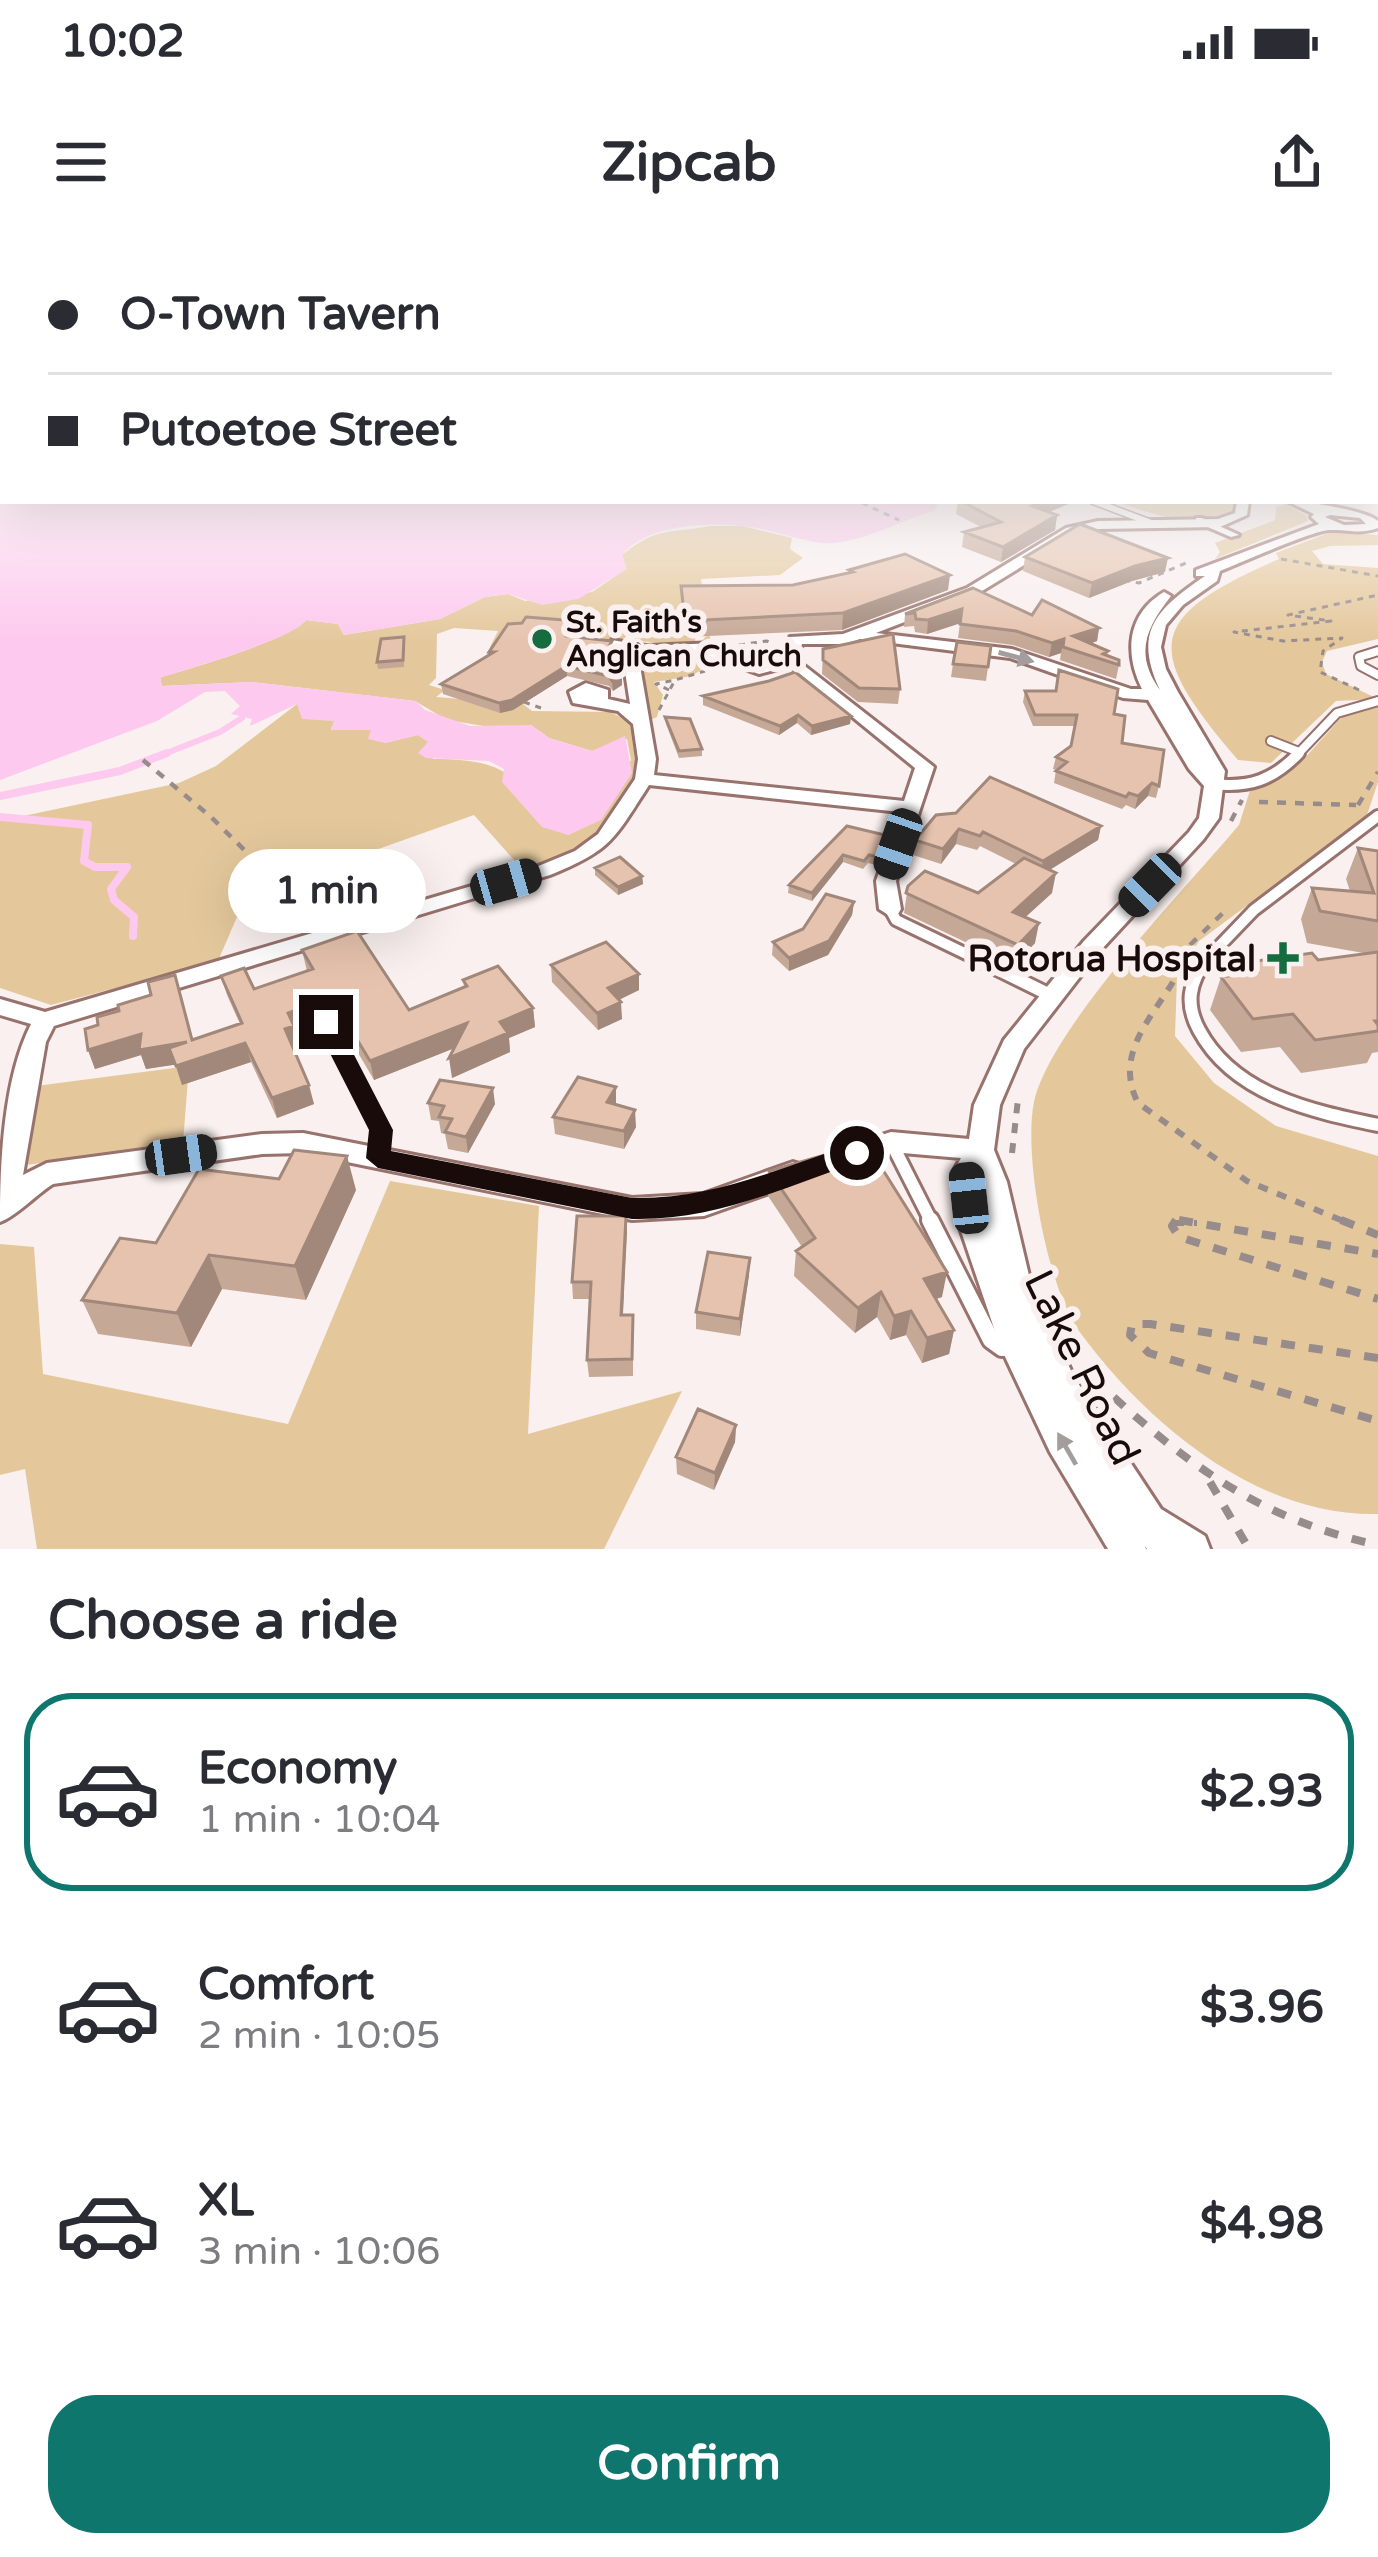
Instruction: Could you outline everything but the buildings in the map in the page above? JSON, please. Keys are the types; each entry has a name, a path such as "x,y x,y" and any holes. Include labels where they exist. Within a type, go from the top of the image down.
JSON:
{"street":[{"path":"860,634 869,626 972,591 1066,533 1098,525 1208,521"},
{"path":"1213,784 1216,771 1208,752 1160,695 1146,632 1174,602 1212,578 1213,571 1321,521"},
{"path":"1202,522 1234,535"},
{"path":"582,636 645,652 718,657 756,669 780,666 792,656 795,640 860,634 1012,654 1129,694 1160,695"},
{"path":"0,1007 45,1020 565,864 605,838 644,778 650,720 632,665 645,652"},
{"path":"797,665 925,767 886,881 890,909"},
{"path":"601,700 650,720"},
{"path":"644,778 910,807"},
{"name":"Lake Road","path":"1168,1549 991,1284 972,1222 966,1174 981,1150 997,1075 1050,994 1196,836 1209,818 1213,784"},
{"path":"9,1202 8,1177 34,1042 45,1020"},
{"path":"9,1202 46,1174 262,1144 303,1143 632,1209 665,1210 704,1205 891,1142 981,1150"},
{"name":"Lake Road","path":"981,1150 994,1176 1029,1343 1062,1442 1128,1549"},
{"name":"Lake Road","path":"1143,1514 1192,1549"}],"lane":[{"path":"1146,521 1154,524"},
{"path":"1378,651 1359,656 1361,666 1378,675"},
{"path":"1213,784 1257,784 1299,752 1342,706 1377,701"},
{"path":"1271,741 1299,752"},
{"path":"1378,816 1265,899 1196,972 1189,1008 1213,1056 1251,1084 1293,1103 1378,1125"},
{"path":"890,909 896,920 1050,994"},
{"path":"326,1022 381,1130 378,1158"},
{"path":"891,1142 991,1340 1002,1348 1029,1343"}],"path":[{"path":"1276,556 1378,576"},
{"path":"1120,579 1138,583 1151,578"},
{"path":"1377,701 1320,672 1324,651 1342,638 1283,641 1234,632 1331,621 1288,614 1378,595"},
{"path":"582,636 599,627 597,614"},
{"path":"764,634 767,641"},
{"path":"757,643 775,646"},
{"path":"669,690 656,684 675,680 718,657"},
{"path":"650,720 675,680"},
{"path":"524,702 542,708"},
{"path":"144,761 301,906 320,938"},
{"path":"1359,818 1358,805 1378,772"},
{"path":"1220,834 1242,800 1242,786"},
{"path":"1242,800 1358,805"},
{"path":"1186,951 1237,901"},
{"path":"1180,966 1126,1056 1126,1077 1138,1103 1247,1181 1378,1235"},
{"path":"1010,1168 1024,1082"},
{"path":"1378,1254 1251,1229 1176,1219 1172,1226 1179,1237 1197,1244 1378,1299"},
{"path":"1378,1358 1150,1324 1132,1324 1130,1335 1149,1353 1378,1421"},
{"path":"1088,1373 1155,1437 1208,1478 1269,1511 1378,1545"},
{"path":"1208,1478 1249,1549"}],"shaded area":[{"path":"0,521 907,521 835,543 733,525 670,529 635,543 622,555 627,569 578,599 542,605 508,594 485,597 440,619 344,635 338,624 306,620 261,645 160,678 162,686 252,682 416,701 425,710 470,726 531,725 549,738 592,751 625,736 632,773 601,820 568,835 542,827 502,782 504,769 489,761 426,758 418,753 428,742 418,735 385,743 368,739 371,730 331,730 334,721 302,719 297,704 250,726 252,719 231,714 240,706 225,691 205,692 157,721 0,780"},
{"path":"1272,521 1308,521 1215,559 1220,552 1215,543"},
{"path":"711,526 742,526 792,538 790,549 803,558 780,575 701,579 711,643 699,644 709,633 697,632 694,644 633,641 646,619 635,617 624,641 616,644 626,650 621,662 570,646 575,636 570,634 507,648 490,647 498,631 454,628 437,634 436,678 429,685 445,690 436,697 523,704 532,711 609,712 633,722 640,772 602,833 579,848 522,869 474,815 246,896 218,961 51,1005 0,988 0,821 179,783 216,766 297,704 335,720 331,729 372,730 385,743 418,735 429,742 433,759 497,769 523,787 568,835 601,819 631,760 627,739 592,751 549,738 531,725 496,728 447,720 415,701 252,682 162,686 160,677 261,645 306,620 338,624 344,635 440,619 485,597 508,594 525,601 592,592 626,569 622,555 645,539"},
{"path":"1331,532 1378,535 1378,545 1312,551 1323,564 1378,568 1378,639 1327,651 1322,662 1326,674 1378,699 1336,701 1271,763 1238,760 1185,690 1174,663 1172,640 1182,619 1202,600 1279,559 1276,553"},
{"path":"694,654 709,664 692,676 654,682 663,695 657,717 650,720 639,668 649,657"},
{"path":"1378,704 1378,782 1366,818 1199,941 1177,977 1175,1036 1214,1083 1276,1126 1378,1156 1378,1514 1333,1511 1248,1482 1171,1430 1106,1365 1079,1331 1057,1284 1040,1220 1031,1125 1045,1071 1065,1036 1123,959 1239,825 1252,784 1302,761 1351,707"},
{"path":"189,1066 183,1143 26,1165 36,1086"},
{"path":"390,1181 539,1206 528,1434 682,1391 604,1549 37,1549 25,1469 0,1475 0,1244 34,1247 43,1374 288,1424"}],"waterway":[{"path":"159,756 242,718"},
{"path":"0,796 120,771 167,753"},
{"path":"0,817 88,825 84,861 95,867 127,867 111,889 114,900 134,917 133,936"}],"place":[{"name":"St. Faith's Anglican Church","path":"542,639"},
{"name":"Rotorua Hospital","path":"1283,958"}],"route":[{"path":"326,1022 381,1130 378,1158 632,1209 665,1210 704,1205 857,1153"}]}
